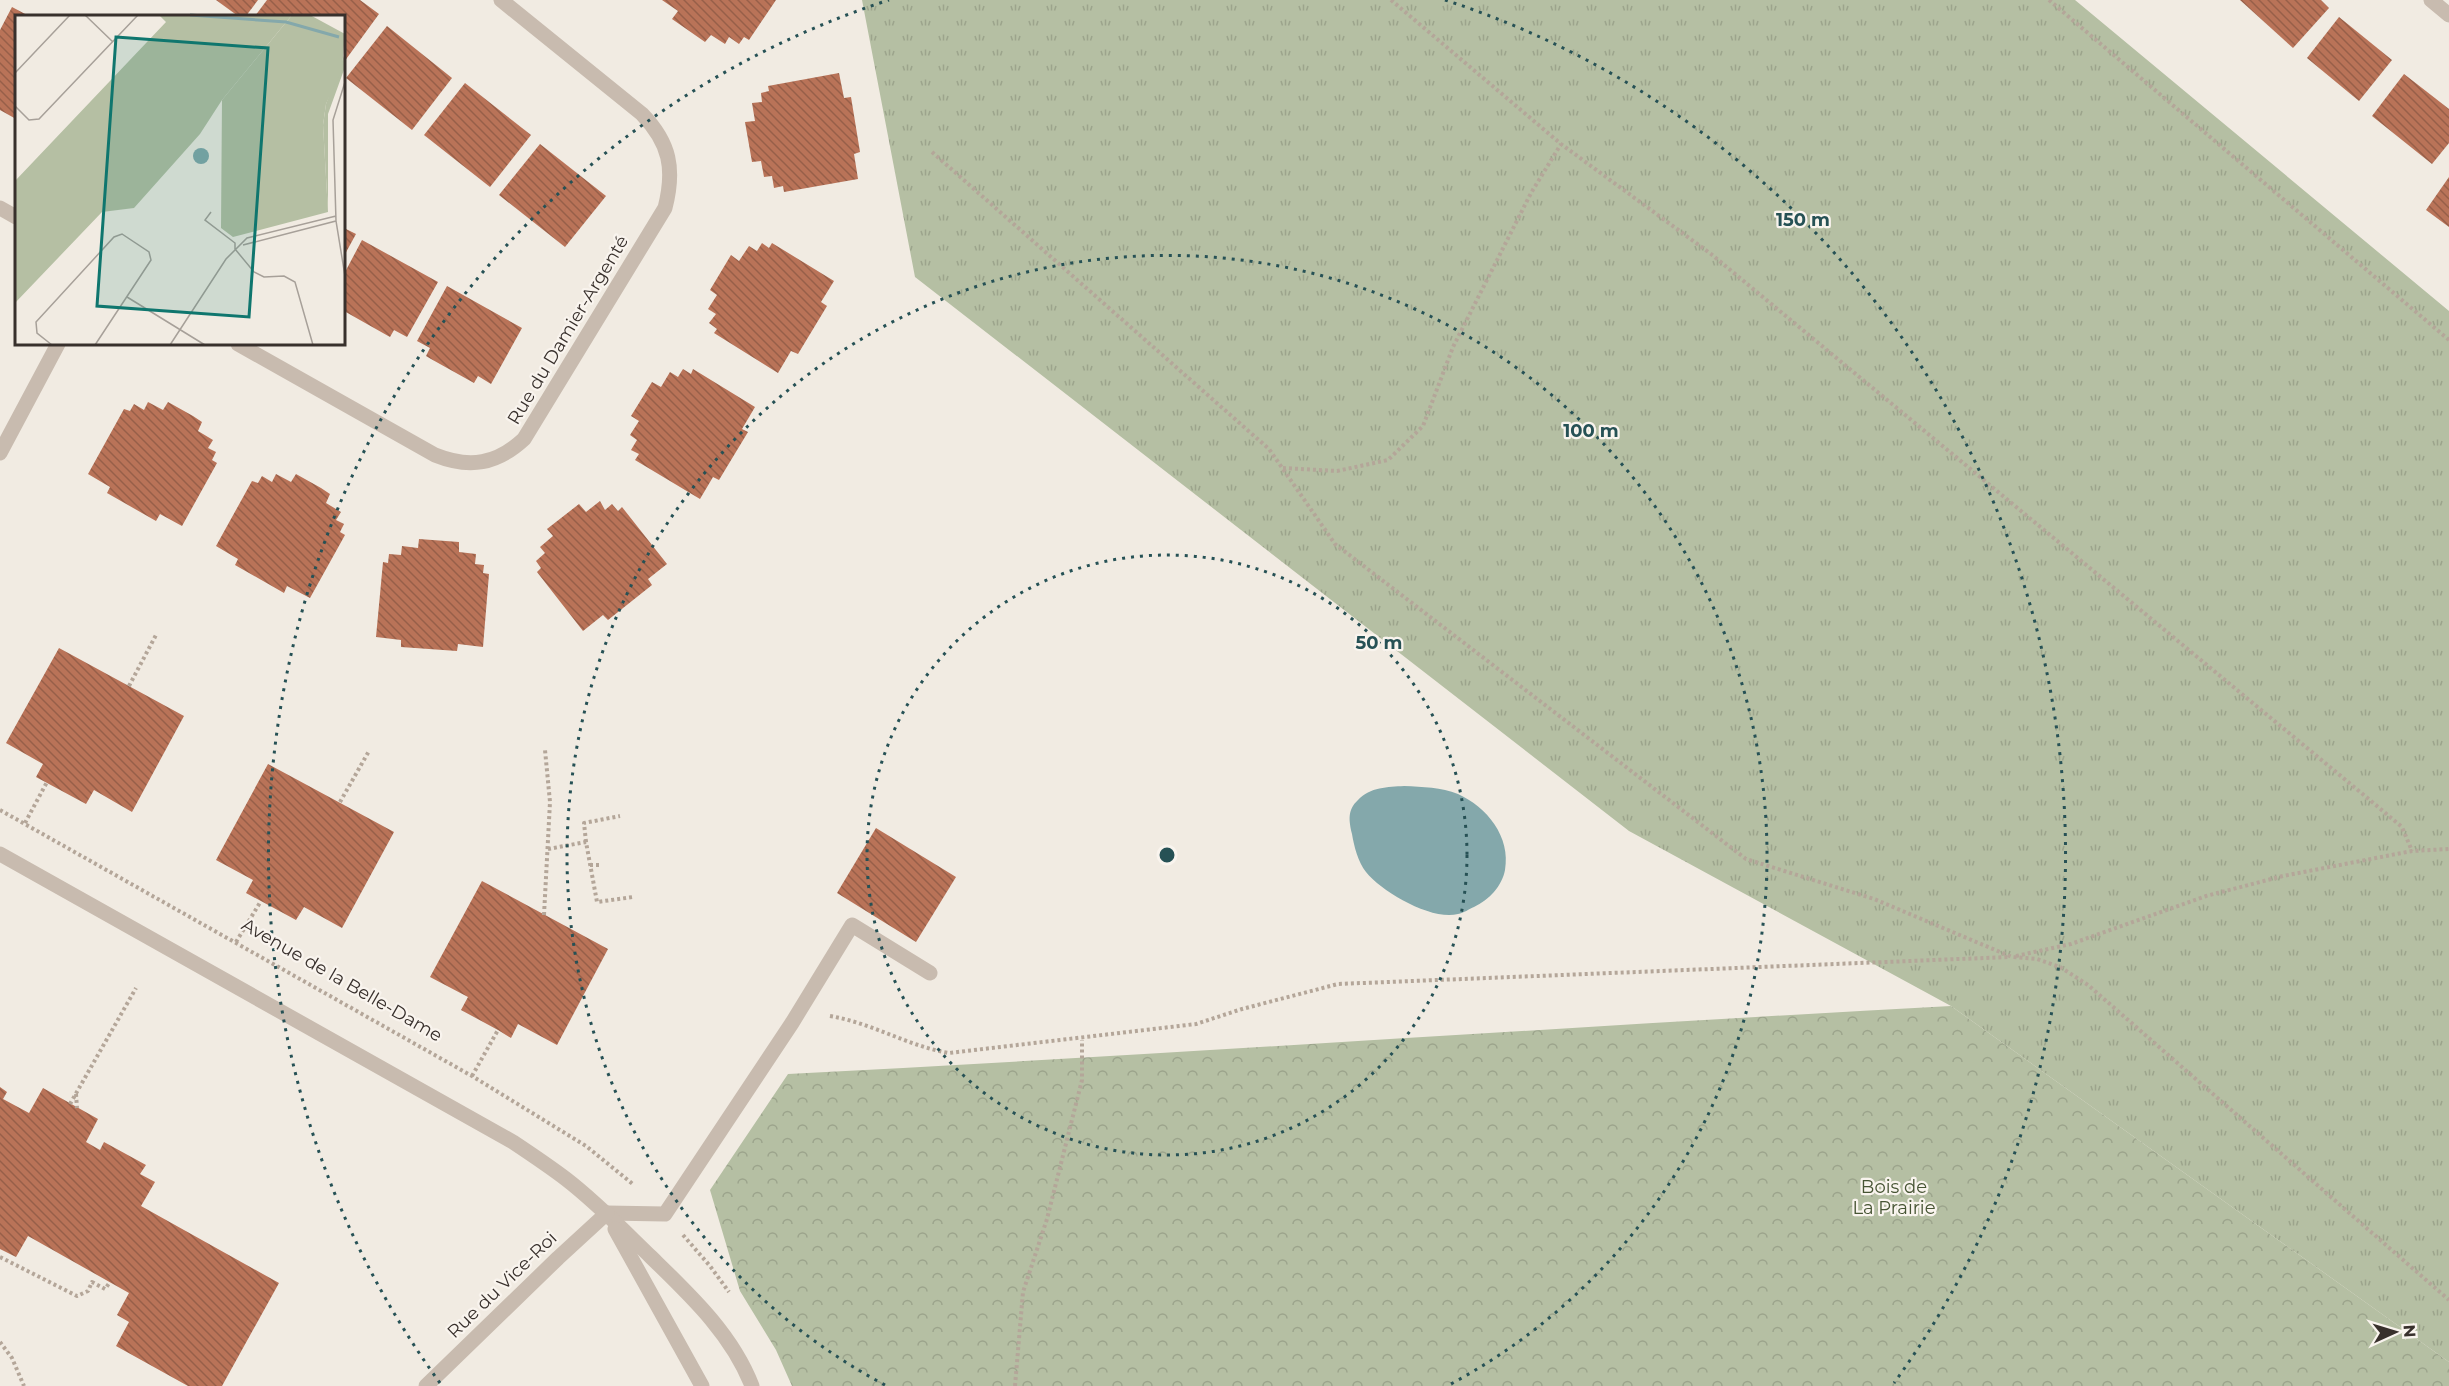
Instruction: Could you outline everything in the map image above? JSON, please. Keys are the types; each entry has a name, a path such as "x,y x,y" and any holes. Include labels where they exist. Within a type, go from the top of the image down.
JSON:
{"street":[{"name":"Rue du Damier-Argenté","path":"240,345 435,455 453,462 491,460 508,454 524,439 664,208 670,188 670,167 666,146 656,129 642,114 501,0"},
{"path":"2431,0 2449,15"},
{"path":"0,208 15,216"},
{"path":"0,453 57,345"},
{"path":"0,854 513,1142 567,1179 607,1214 711,1319 746,1369 752,1386"},
{"path":"607,1214 665,1214 792,1023 852,925 930,973"},
{"path":"607,1214 702,1386"},
{"name":"Rue du Vice-Roi","path":"426,1386 607,1214"}],"path":[{"path":"1392,0 1561,144 1711,254 2278,723 2402,827 2412,851"},
{"path":"2049,0 2449,340"},
{"path":"1283,468 1337,471 1388,460 1423,426 1453,347 1531,194 1561,144"},
{"path":"932,152 1269,449 1335,544 1746,860 1874,899 2012,957 2071,944 2206,896 2283,876 2412,851 2449,849"},
{"path":"129,686 156,635"},
{"path":"340,802 369,750"},
{"path":"544,915 550,802 545,750"},
{"path":"26,824 47,783"},
{"name":"Avenue de la Belle-Dame","path":"0,810 472,1076 586,1146 638,1188"},
{"path":"620,816 584,823 586,842 597,902 633,897"},
{"path":"548,849 586,842"},
{"path":"590,865 599,865"},
{"path":"236,942 261,901"},
{"path":"792,1023 804,1017 819,1015 835,1017 864,1025 934,1051 950,1053 1082,1040 1196,1024 1242,1009 1338,984 2012,957 2037,959 2060,967 2088,985 2449,1300"},
{"path":"70,1104 136,988"},
{"path":"472,1076 498,1030"},
{"path":"1015,1386 1023,1292 1047,1219 1082,1080 1082,1040"},
{"path":"76,1094 77,1108"},
{"path":"0,1257 76,1296 88,1291 92,1282 105,1288 110,1282"},
{"path":"0,1342 12,1358 24,1386"}],"green space":[{"path":"862,0 2075,0 2449,311 2449,1362 1951,1006 1629,831 915,277"},
{"name":"Bois de La Prairie","path":"1951,1006 2449,1362 2449,1386 792,1386 776,1350 740,1291 710,1190 788,1074"}],"water":[{"path":"1386,787 1425,787 1458,794 1478,807 1495,825 1504,846 1505,870 1498,887 1480,904 1458,914 1447,915 1422,909 1383,888 1363,868 1351,829 1350,816 1354,804 1368,792"}],"building":[{"path":"216,0 258,0 247,15 237,15"},
{"path":"267,0 360,0 379,14 345,61 345,15 256,15"},
{"path":"662,0 776,0 749,40 744,37 739,44 729,37 725,44 711,35 705,42 672,19 678,11"},
{"path":"2240,0 2321,0 2329,8 2293,48"},
{"path":"12,7 27,15 15,15 15,118 0,110 0,30"},
{"path":"2339,17 2392,60 2359,101 2307,58"},
{"path":"387,26 452,78 412,130 346,78"},
{"path":"839,73 844,98 851,97 860,152 854,154 858,179 784,192 783,186 774,188 772,176 764,177 761,161 752,162 745,122 755,121 752,103 762,102 761,93 769,91 768,86"},
{"path":"2404,74 2449,109 2449,143 2432,164 2372,116"},
{"path":"465,83 531,135 490,187 424,135"},
{"path":"540,144 606,196 565,247 499,195"},
{"path":"2449,177 2449,227 2426,210"},
{"path":"345,228 356,234 345,254"},
{"path":"362,240 438,282 407,337 394,330 390,337 345,312 345,272"},
{"path":"762,243 769,248 772,243 834,281 821,302 827,306 798,354 791,351 778,373 714,333 717,329 709,323 716,314 708,309 717,295 710,290 731,255 739,261 749,246 757,251"},
{"path":"447,286 522,328 491,384 478,376 474,383 431,359 426,356 430,348 417,341"},
{"path":"683,369 691,374 693,369 755,407 742,429 748,432 719,480 713,477 700,499 635,460 639,454 631,450 637,440 630,435 639,421 631,416 652,382 661,387 670,372 678,377"},
{"path":"148,402 163,410 168,402 193,416 202,422 198,431 213,440 208,448 216,452 212,460 217,463 182,526 160,514 156,521 107,493 110,487 88,474 124,409 130,411 134,404 144,410"},
{"path":"276,474 291,482 296,474 321,488 330,494 326,503 341,512 336,520 344,524 340,532 345,535 310,598 287,586 284,593 235,565 238,559 216,546 252,481 258,483 262,476 272,482"},
{"path":"600,501 605,510 612,504 618,511 622,507 667,564 648,579 652,585 608,620 603,615 583,631 537,572 541,568 536,561 545,553 540,547 553,536 547,529 579,504 586,512"},
{"path":"419,539 459,542 459,552 476,554 475,564 484,565 483,573 489,574 483,647 458,644 457,651 401,647 401,640 376,637 383,562 388,563 389,554 401,555 402,546 418,548"},
{"path":"59,648 184,716 132,812 94,790 86,804 36,777 43,764 6,743"},
{"path":"268,764 394,832 342,928 304,907 296,920 246,893 253,880 216,860"},
{"path":"876,828 956,877 916,942 837,893"},
{"path":"482,881 608,949 557,1045 518,1024 511,1038 461,1010 468,997 430,977"},
{"path":"0,1087 7,1092 3,1099 29,1113 43,1088 98,1119 86,1142 100,1150 104,1142 146,1165 140,1174 155,1182 141,1206 279,1283 222,1386 188,1386 116,1346 129,1322 117,1315 129,1293 28,1236 16,1257 0,1249"}]}
